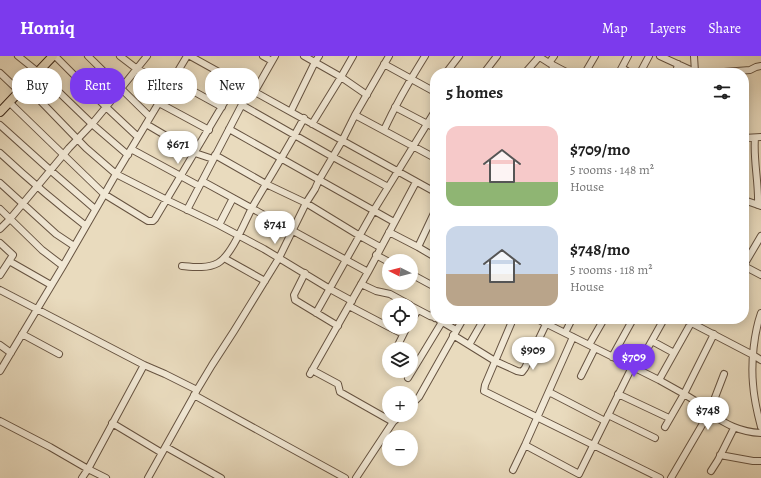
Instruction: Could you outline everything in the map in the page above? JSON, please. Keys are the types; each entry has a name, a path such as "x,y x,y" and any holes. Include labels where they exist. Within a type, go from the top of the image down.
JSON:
{"main road":[{"path":"41,68 51,57"},
{"path":"1,109 12,99"}],"street":[{"path":"18,56 33,68"},
{"path":"88,56 100,68"},
{"path":"120,56 136,68"},
{"path":"138,68 147,56"},
{"path":"181,68 189,56 212,68"},
{"path":"259,80 273,58 263,56"},
{"path":"304,56 341,77 367,95"},
{"path":"292,111 315,62 320,56"},
{"path":"312,124 353,56"},
{"path":"148,478 212,365 279,258 319,180 389,56"},
{"path":"384,130 411,78 425,56"},
{"path":"450,68 459,56"},
{"path":"488,68 497,56"},
{"path":"529,68 539,56 559,68"},
{"path":"551,68 554,56"},
{"path":"588,68 595,56"},
{"path":"622,68 628,56"},
{"path":"643,68 649,56"},
{"path":"660,56 686,68"},
{"path":"694,56 695,68"},
{"path":"51,57 138,137"},
{"path":"384,64 430,89"},
{"path":"677,68 678,64"},
{"path":"749,70 761,66"},
{"path":"0,73 12,81"},
{"path":"125,84 133,74"},
{"path":"125,93 150,117"},
{"path":"259,93 430,189"},
{"path":"197,94 222,107"},
{"path":"62,95 92,124 129,152 233,198 368,272"},
{"path":"9,102 104,194 148,221 153,221 155,219 224,104"},
{"path":"39,104 116,174 264,249 305,273 382,323"},
{"path":"0,229 108,104"},
{"path":"0,371 158,104"},
{"path":"161,104 209,130"},
{"path":"187,210 242,105 388,187"},
{"path":"395,107 428,124"},
{"path":"355,115 430,155"},
{"path":"182,266 204,267 217,264 224,258 282,159 304,118"},
{"path":"316,313 374,210 430,120"},
{"path":"146,124 195,152 214,157 306,204 380,247"},
{"path":"0,125 96,209"},
{"path":"229,129 394,222"},
{"path":"749,202 760,206 758,137"},
{"path":"0,153 65,211 86,226"},
{"path":"382,415 340,392 338,384 311,372 368,272 416,182"},
{"path":"0,183 56,234 74,246"},
{"path":"219,225 233,198"},
{"path":"0,209 42,250 63,266"},
{"path":"418,247 430,228"},
{"path":"389,232 430,254"},
{"path":"749,256 761,236"},
{"path":"0,243 13,255 9,261 3,264 0,275"},
{"path":"376,255 382,258"},
{"path":"224,258 265,281"},
{"path":"9,261 51,285"},
{"path":"749,268 761,275"},
{"path":"305,273 294,295 295,300 338,326"},
{"path":"418,278 430,284"},
{"path":"361,284 397,298"},
{"path":"0,290 144,365 165,374 346,478"},
{"path":"418,310 430,316"},
{"path":"761,313 757,327 753,355 753,384 761,427"},
{"path":"418,358 435,324"},
{"path":"443,324 469,345 495,361 522,372 525,368 541,324"},
{"path":"418,397 460,324"},
{"path":"469,345 481,324"},
{"path":"511,324 485,385 484,391 660,478"},
{"path":"548,324 684,394 709,411 720,421 734,428 747,432 761,433"},
{"path":"565,333 570,324"},
{"path":"589,345 601,324"},
{"path":"612,357 630,324"},
{"path":"525,445 578,476 618,394 661,324"},
{"path":"659,380 690,324"},
{"path":"693,324 761,360"},
{"path":"22,334 59,354"},
{"path":"399,342 403,334"},
{"path":"665,426 684,394 714,334"},
{"path":"513,470 573,337"},
{"path":"652,341 674,353"},
{"path":"0,345 11,353"},
{"path":"581,376 595,348"},
{"path":"82,478 144,365"},
{"path":"671,478 709,411 724,374"},
{"path":"548,392 655,438"},
{"path":"618,394 669,418"},
{"path":"0,421 106,478"},
{"path":"356,478 394,422"},
{"path":"112,423 221,478"},
{"path":"711,471 734,428"},
{"path":"720,455 761,462"}]}
